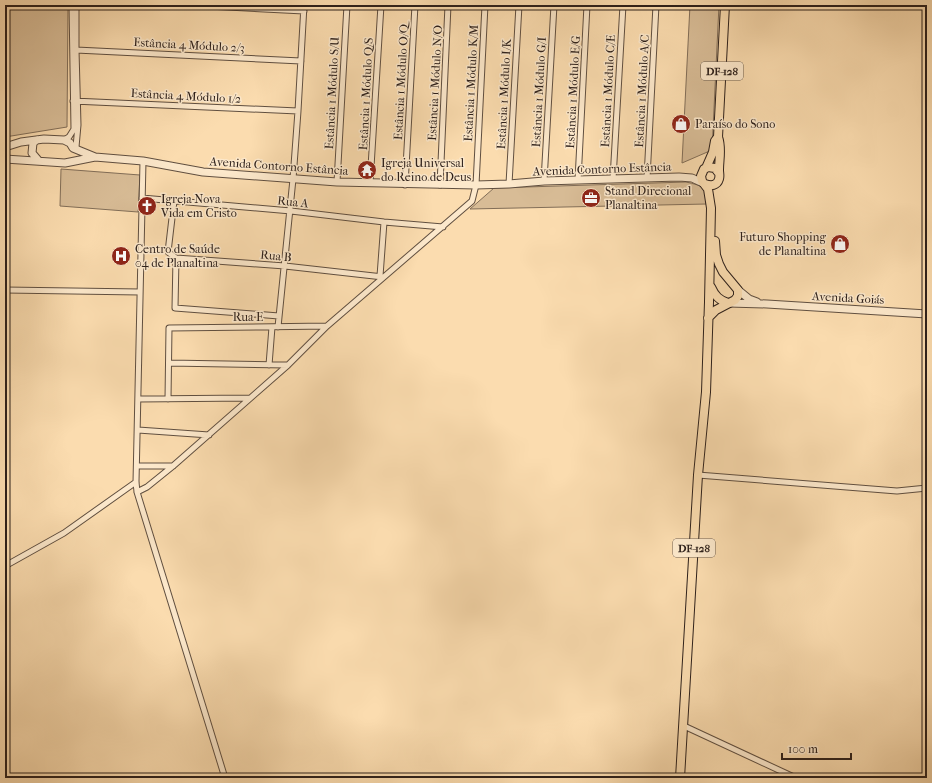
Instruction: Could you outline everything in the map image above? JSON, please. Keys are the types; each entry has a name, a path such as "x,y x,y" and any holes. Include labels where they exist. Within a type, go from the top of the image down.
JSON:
{"main road":[{"name":"DF-128","path":"725,5 718,137 720,141 719,179 716,183 715,191 715,243 716,255 723,272 738,290"},
{"name":"DF-128","path":"680,778 698,475 706,392 711,208 709,195 701,178 713,152 715,140 718,137"},
{"path":"704,170 713,167 718,172"},
{"path":"704,183 710,186 716,183"},
{"path":"723,272 716,272 709,278 715,296 728,304"},
{"path":"708,318 716,310 737,298 738,290"}],"street":[{"path":"72,5 78,125 76,147 73,148 74,154 72,162"},
{"path":"5,147 21,142 44,139 64,140 69,137 74,129 76,101 76,5"},
{"path":"189,5 304,8 293,179 278,328"},
{"name":"Estância 1 Módulo S/U","path":"337,182 347,5"},
{"name":"Estância 1 Módulo Q/S","path":"370,183 381,5"},
{"name":"Estância 1 Módulo O/Q","path":"405,185 415,5"},
{"name":"Estância 1 Módulo N/O","path":"440,185 448,5"},
{"name":"Estância 1 Módulo K/M","path":"137,492 147,487 173,466 288,365 327,326 381,276 472,202 476,185 485,5"},
{"name":"Estância 1 Módulo I/K","path":"509,184 519,5"},
{"name":"Estância 1 Módulo G/I","path":"544,181 554,5"},
{"name":"Estância 1 Módulo E/G","path":"578,180 587,5"},
{"name":"Estância 1 Módulo C/E","path":"613,179 623,5"},
{"name":"Estância 1 Módulo A/C","path":"647,178 656,5"},
{"name":"Estância 4 Módulo 2/3","path":"76,50 301,61"},
{"name":"Estância 4 Módulo 1/2","path":"76,101 298,111"},
{"path":"37,140 33,143 32,153 38,160"},
{"name":"Avenida Contorno Estância","path":"64,140 70,143 73,148 95,157"},
{"name":"Avenida Contorno Estância","path":"5,158 38,160 65,164 95,157 143,161 203,172 337,182 405,185 476,185 544,181 679,177 692,178 704,183"},
{"path":"143,161 137,492 225,778"},
{"name":"Avenida Contorno Estância","path":"679,177 704,170"},
{"name":"Rua A","path":"142,198 290,211 442,227"},
{"path":"174,201 168,252 176,258 175,308 279,316"},
{"path":"381,276 384,222"},
{"name":"Rua B","path":"176,258 285,266 381,276"},
{"path":"5,290 140,292"},
{"name":"Avenida Goiás","path":"738,290 750,299 767,304"},
{"name":"Avenida Goiás","path":"728,304 767,304 927,314"},
{"name":"Rua E","path":"169,363 169,328 278,328 327,326"},
{"path":"268,365 272,327"},
{"path":"168,399 169,363 288,365"},
{"path":"138,399 250,398"},
{"path":"138,430 209,434"},
{"path":"137,466 173,466"},
{"path":"698,475 896,491 927,488"},
{"path":"5,566 64,532 136,482"},
{"path":"684,726 796,778"}],"shaded area":[{"path":"5,5 68,5 67,127 5,137"},
{"path":"690,5 719,5 712,150 682,163"},
{"path":"61,169 140,175 138,212 60,206"},
{"path":"686,182 700,186 704,190 707,204 470,209 494,188"}],"place":[{"name":"Paraíso do Sono","path":"681,124"},
{"name":"Igreja Universal do Reino de Deus","path":"367,170"},
{"name":"Stand Direcional Planaltina","path":"591,198"},
{"name":"Igreja Nova Vida em Cristo","path":"147,206"},
{"name":"Futuro Shopping de Planaltina","path":"840,244"},
{"name":"Centro de Saúde 04 de Planaltina","path":"121,256"}]}
